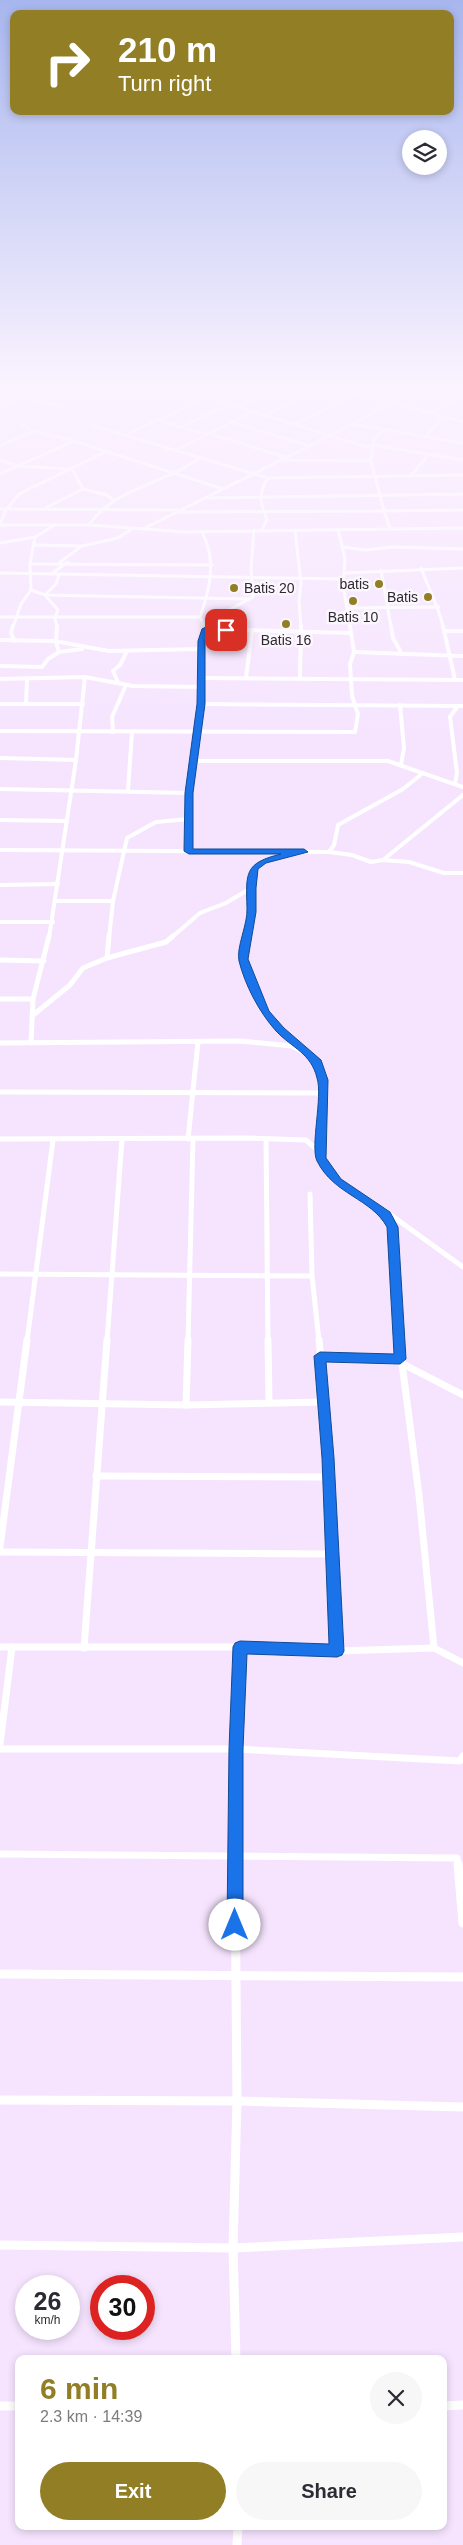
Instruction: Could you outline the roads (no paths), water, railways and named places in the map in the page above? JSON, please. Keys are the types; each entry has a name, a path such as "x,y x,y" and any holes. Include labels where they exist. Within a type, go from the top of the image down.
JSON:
{"street":[{"path":"9,506 0,524 89,525 202,532 463,528"},
{"path":"45,508 49,506"},
{"path":"89,525 94,516 108,506"},
{"path":"143,529 190,506"},
{"path":"262,506 267,519 262,530"},
{"path":"383,506 390,528"},
{"path":"454,510 460,506"},
{"path":"0,509 104,508 263,512 463,510"},
{"path":"0,543 36,537 55,525"},
{"path":"34,544 85,546 115,539 130,533 133,528"},
{"path":"0,731 355,732 358,724 350,664 354,652 349,633 348,608 343,579 342,547 338,529"},
{"path":"225,612 253,597 254,530"},
{"path":"295,530 299,554 300,579 300,678"},
{"path":"189,851 189,793 201,704 201,649 206,629 200,617 208,598 212,565 210,544 202,532"},
{"path":"14,640 11,632 16,617 21,604 31,590 30,564 36,537"},
{"path":"59,563 85,546"},
{"path":"342,547 366,550 392,547 463,549"},
{"path":"30,564 68,562 212,565"},
{"path":"51,574 68,562"},
{"path":"344,573 421,568 463,568"},
{"path":"421,568 430,595 439,607 455,680"},
{"path":"381,570 393,638 402,654"},
{"path":"0,573 343,579"},
{"path":"45,595 56,584 59,575"},
{"path":"31,590 45,595 250,599"},
{"path":"45,595 58,610 55,618 57,624 54,641 59,652"},
{"path":"348,608 386,606 439,607"},
{"path":"0,617 200,617"},
{"path":"206,629 349,633"},
{"path":"246,678 252,630"},
{"path":"445,631 463,631"},
{"path":"0,640 54,641 109,652 201,649"},
{"path":"0,666 42,666 48,659 59,652 89,648"},
{"path":"118,682 113,671 120,665 127,651"},
{"path":"354,652 463,656"},
{"path":"0,678 85,677 126,684 201,687"},
{"path":"31,1043 32,999 44,961 52,922 70,789 84,704 85,677"},
{"path":"202,678 463,680"},
{"path":"26,703 27,679"},
{"path":"113,732 112,717 126,684"},
{"path":"0,704 84,704"},
{"path":"201,704 463,706"},
{"path":"400,705 404,748 401,765"},
{"path":"456,784 460,774 454,758 454,728 450,717 457,707"},
{"path":"128,790 132,732"},
{"path":"0,758 76,760"},
{"path":"194,761 388,761 463,787"},
{"path":"329,852 334,845 338,825 378,801 403,789 423,773"},
{"path":"0,789 128,790 189,793"},
{"path":"383,860 463,795"},
{"path":"107,958 113,901 127,838 143,828 170,819 189,819"},
{"path":"0,820 67,821"},
{"path":"0,850 329,852 352,855 371,862 383,860 409,862 444,873 463,873"},
{"path":"304,852 263,861 254,869 251,888 252,912 243,959 265,1012 280,1030 316,1060 323,1080 321,1158 337,1181 386,1215 393,1227 400,1361 419,1495 434,1648"},
{"path":"0,885 58,884"},
{"path":"32,1016 70,985 83,968 107,958 166,942 200,912 226,903 251,888"},
{"path":"55,901 113,901"},
{"path":"0,922 52,922"},
{"path":"0,960 44,961"},
{"path":"0,999 32,999"},
{"path":"186,1404 190,1139 198,1042"},
{"path":"0,1043 260,1042 300,1047"},
{"path":"0,1092 194,1091 323,1093"},
{"path":"0,1139 306,1140 321,1153"},
{"path":"84,1648 122,1139"},
{"path":"266,1139 266,1275 269,1402"},
{"path":"0,1547 53,1140"},
{"path":"310,1194 312,1276 329,1476 337,1651"},
{"path":"377,1208 387,1211 463,1267"},
{"path":"0,1274 312,1276"},
{"path":"320,1356 400,1361 463,1395"},
{"path":"0,1402 186,1404 324,1402"},
{"path":"96,1476 329,1476"},
{"path":"0,1552 333,1554"},
{"path":"0,1647 240,1647 337,1651 434,1648 463,1662"},
{"path":"0,1744 12,1647"},
{"path":"236,2355 232,2248 237,2101 235,1856 236,1749 240,1647"},
{"path":"0,1749 236,1749 460,1761 463,1756"},
{"path":"0,1854 457,1858 461,1884 463,1923"},
{"path":"0,1974 463,1977"},
{"path":"0,2100 237,2101 463,2107"},
{"path":"0,2245 232,2248 463,2237"},
{"path":"447,2406 463,2405"},
{"path":"0,2406 15,2406"},
{"path":"237,2545 238,2530"}],"place":[{"name":"batis","path":"379,584"},
{"name":"Batis 20","path":"234,588"},
{"name":"Batis","path":"428,597"},
{"name":"Batis 10","path":"353,601"},
{"name":"Batis 16","path":"286,624"}]}
